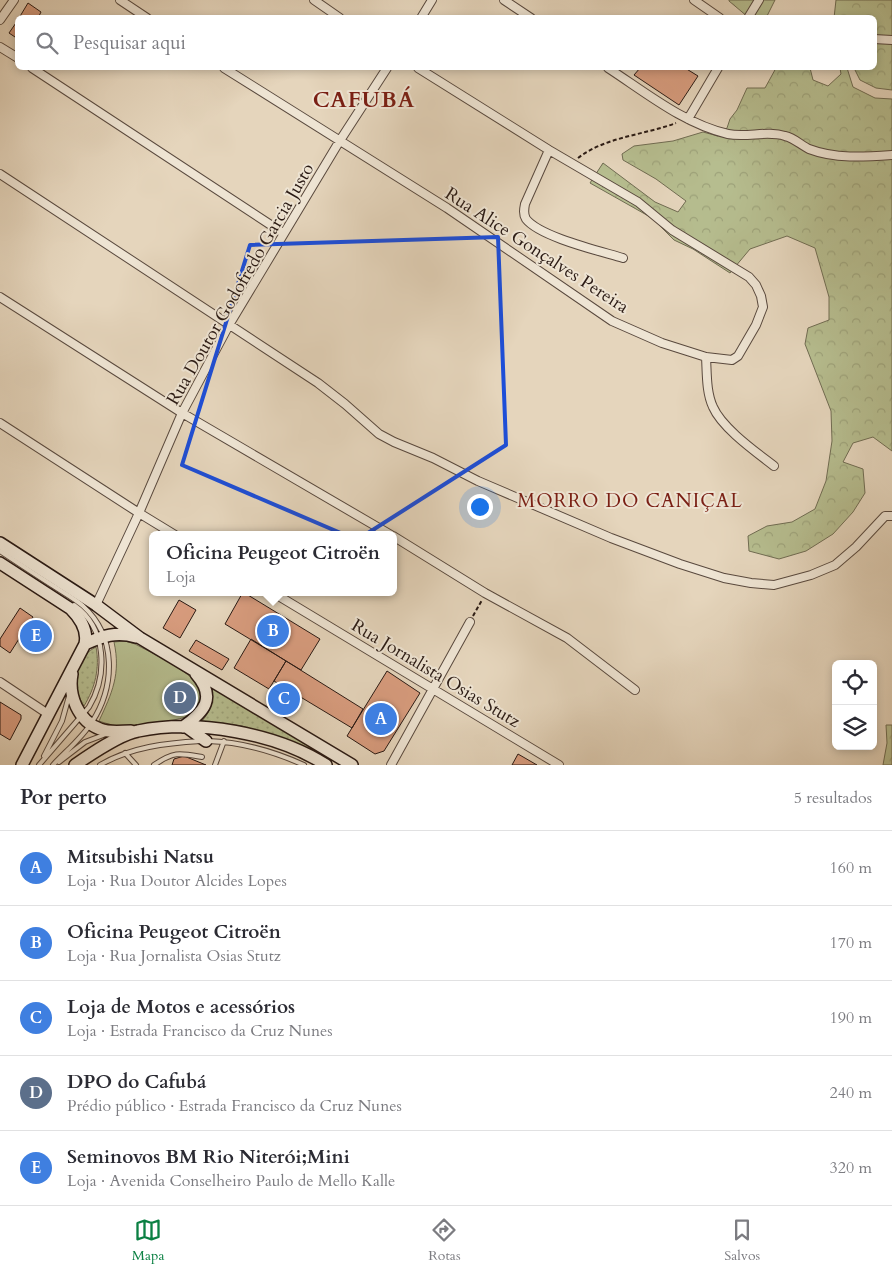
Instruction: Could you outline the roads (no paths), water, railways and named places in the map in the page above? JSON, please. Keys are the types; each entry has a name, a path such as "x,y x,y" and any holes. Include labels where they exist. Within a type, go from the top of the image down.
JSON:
{"main road":[{"path":"0,543 96,605 140,638 352,765"},
{"path":"0,563 71,609 78,616 86,631 85,644 22,765"},
{"path":"85,644 100,637 121,634 140,638"},
{"path":"74,665 71,677 74,704 86,720 100,730 114,732 185,727 230,731 298,750 326,765"},
{"path":"185,727 204,709 206,703 204,685 192,669"},
{"path":"185,727 206,741"},
{"path":"75,765 101,748 137,731"}],"street":[{"path":"0,20 14,0"},
{"path":"120,0 142,15"},
{"path":"314,0 336,15"},
{"path":"423,15 432,0"},
{"path":"504,0 526,15"},
{"path":"694,0 716,15"},
{"path":"750,15 758,0"},
{"path":"877,40 892,40"},
{"path":"0,46 15,56"},
{"path":"35,70 284,233"},
{"name":"Rua Alice Gonçalves Pereira","path":"227,70 339,142 447,208 612,321 662,343 706,357 732,360 738,356 763,307 762,296 749,277 672,230 638,202 549,150"},
{"name":"Rua Doutor Godofredo Garcia Justo","path":"96,605 139,513 182,413 229,324 339,142 387,70"},
{"path":"421,70 549,150 525,204 524,214 526,219 540,230 623,258"},
{"path":"611,70 688,119 704,127 731,134 765,133 786,136 807,148 826,155 870,157 892,155"},
{"path":"688,119 717,70"},
{"path":"0,174 318,383 379,434 478,481 611,538 724,578 774,585 811,575 835,564 856,547 885,516 892,516"},
{"path":"0,297 182,413 385,531"},
{"path":"706,357 708,390 712,407 742,441 774,466"},
{"path":"0,423 168,531"},
{"path":"397,538 484,593 567,638 635,690"},
{"name":"Rua Jornalista Osias Stutz","path":"279,596 559,765"},
{"path":"390,765 470,622"},
{"path":"0,682 48,714"}],"lane":[{"path":"0,552 84,606 96,622 109,657 108,685 102,703 39,765"},
{"path":"0,557 76,606 100,637 102,659 100,683 95,697 86,720 54,765"},
{"path":"39,765 62,722 71,689"},
{"path":"54,765 85,742 114,732"},
{"path":"100,765 146,747 206,741 224,742 261,749 304,765"},
{"path":"215,765 224,742"},
{"path":"154,765 171,754 179,753 202,757"},
{"path":"125,754 136,765"}],"place":[{"name":"Oficina Peugeot Citroën","path":"273,631"},
{"name":"Seminovos BM Rio Niterói;Mini","path":"36,636"},
{"name":"DPO do Cafubá","path":"180,698"},
{"name":"Loja de Motos e acessórios","path":"284,699"},
{"name":"Mitsubishi Natsu","path":"381,719"}],"district":[{"name":"CAFUBÁ","path":"364,99"},
{"name":"MORRO DO CANIÇAL","path":"630,500"}]}
